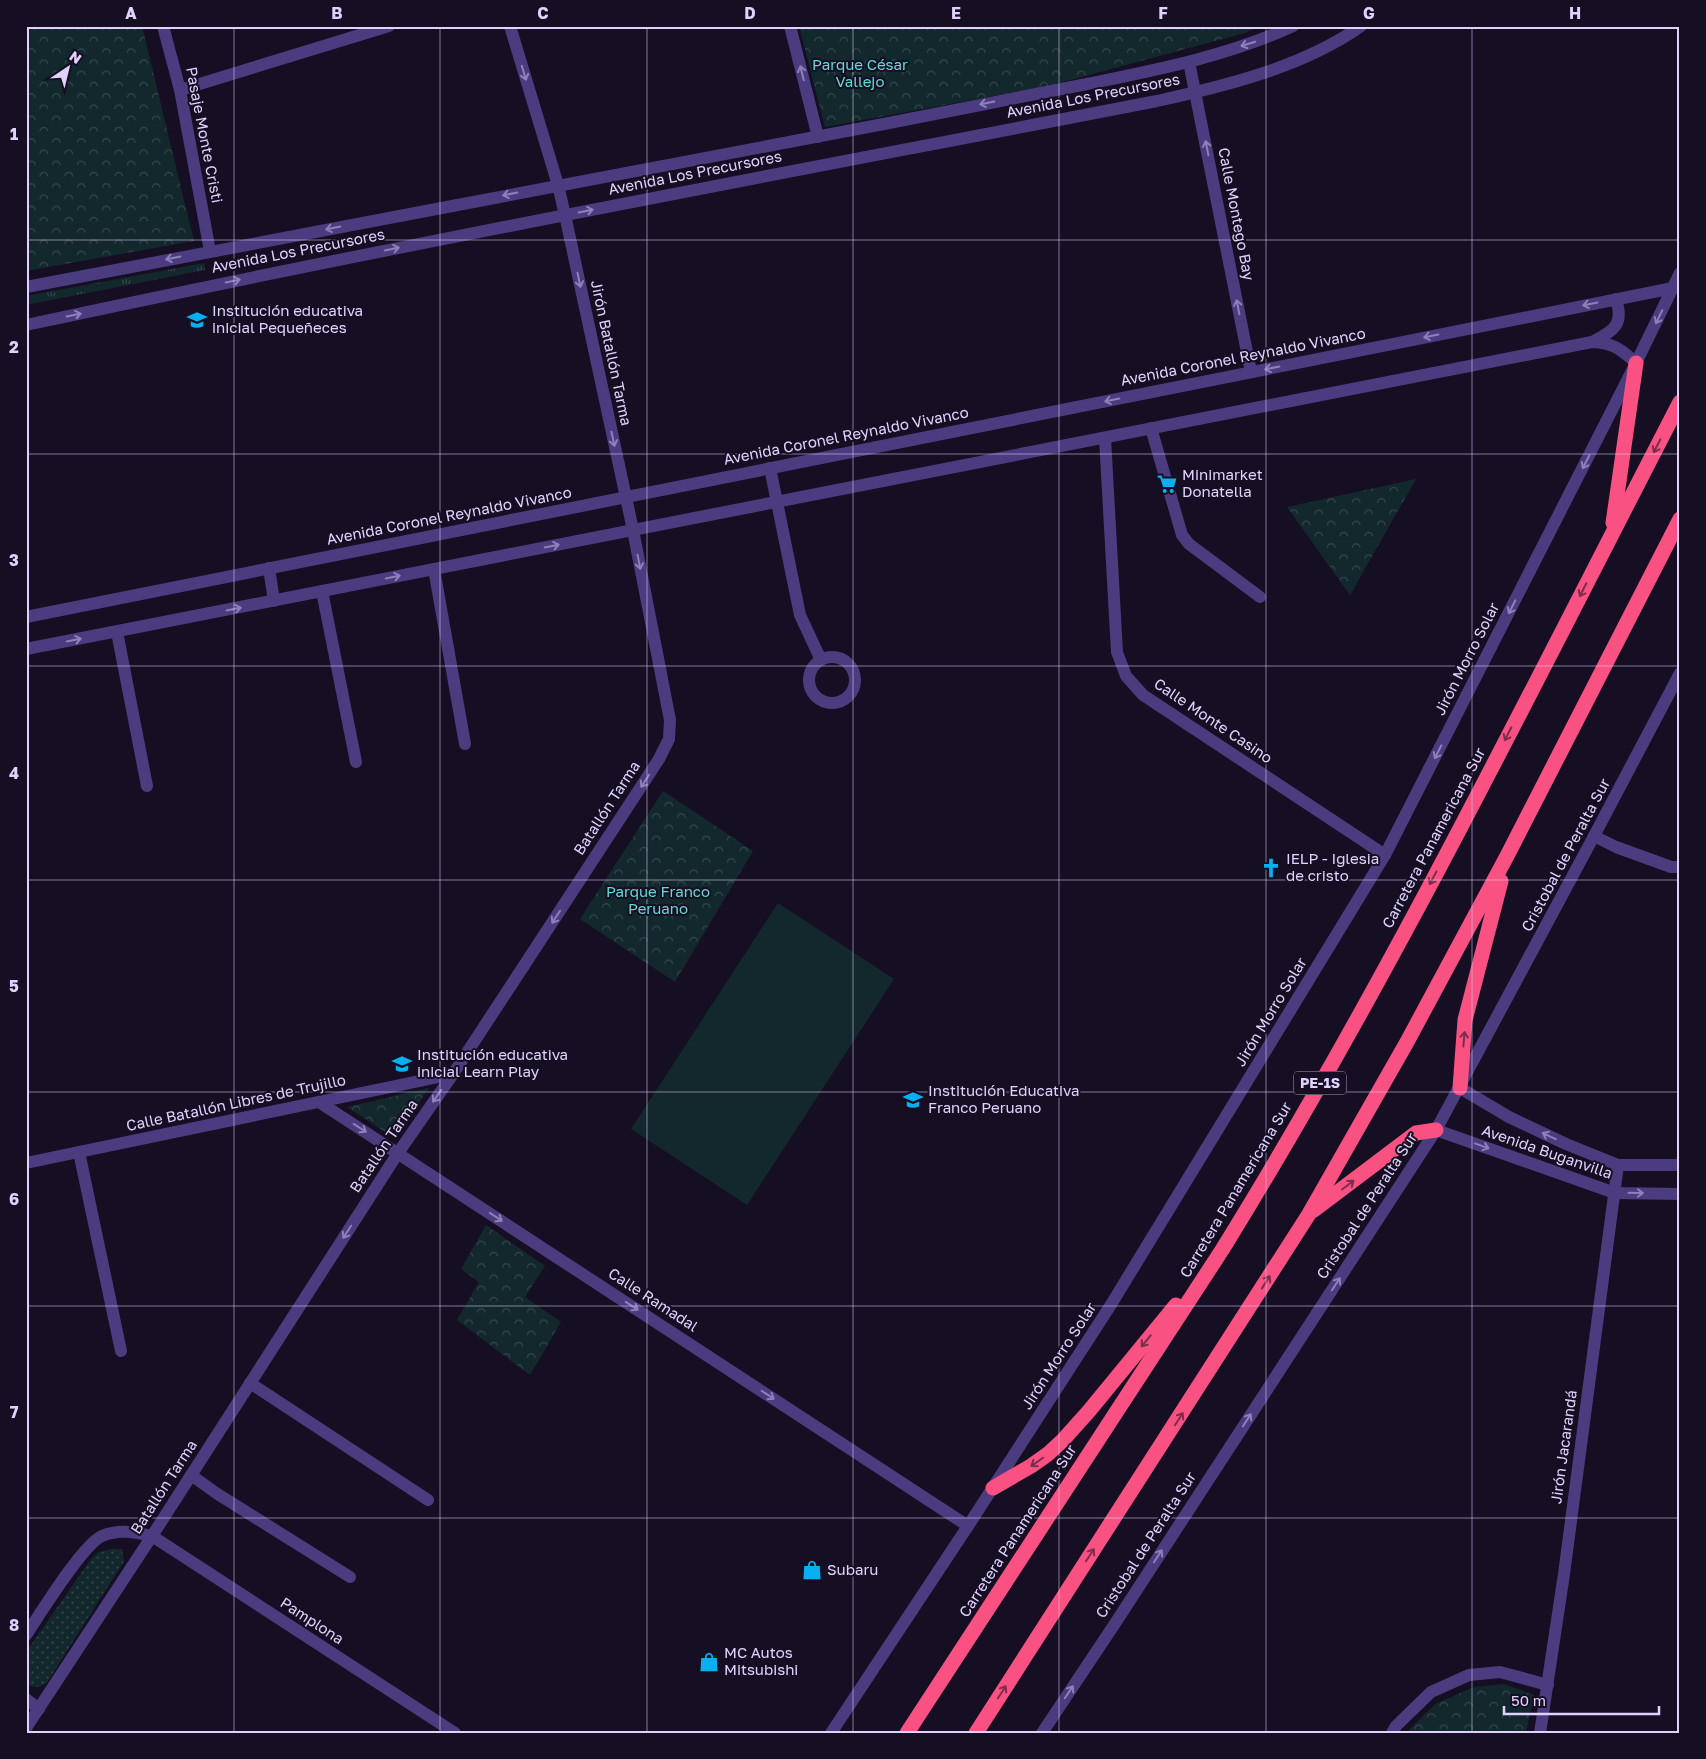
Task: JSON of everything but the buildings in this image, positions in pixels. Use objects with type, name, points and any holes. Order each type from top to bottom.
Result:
[{"type":"highway","points":[[1612,534],[1636,363]]},
{"type":"highway","name":"Carretera Panamericana Sur","points":[[907,1733],[1260,1189],[1357,1018],[1460,828],[1680,402]]},
{"type":"highway","points":[[976,1733],[1309,1214],[1408,1042],[1507,856],[1680,519]]},
{"type":"highway","points":[[1460,1088],[1465,1020],[1507,856]]},
{"type":"highway","points":[[1309,1214],[1416,1133],[1436,1130]]},
{"type":"highway","points":[[993,1488],[1032,1466],[1063,1440],[1222,1250]]},
{"type":"street","name":"Pasaje Monte Cristi","points":[[163,26],[180,90],[210,251]]},
{"type":"street","points":[[180,90],[389,26]]},
{"type":"street","points":[[510,26],[558,185],[565,215]]},
{"type":"street","points":[[790,26],[818,137]]},
{"type":"street","name":"Avenida Los Precursores","points":[[26,287],[818,137],[1126,76],[1189,62],[1270,37],[1293,26]]},
{"type":"street","name":"Avenida Los Precursores","points":[[26,325],[214,284],[1157,101],[1196,92],[1277,68],[1320,50],[1361,26]]},
{"type":"street","name":"Calle Montego Bay","points":[[1189,62],[1251,372]]},
{"type":"street","name":"Jirón Batallón Tarma","points":[[565,215],[626,497]]},
{"type":"street","name":"Jirón Morro Solar","points":[[830,1733],[993,1488],[1112,1304],[1385,856],[1680,273]]},
{"type":"street","name":"Avenida Coronel Reynaldo Vivanco","points":[[26,617],[1673,288]]},
{"type":"street","points":[[1592,342],[1611,332],[1618,322],[1620,311],[1616,299]]},
{"type":"street","points":[[26,650],[1592,342],[1606,342],[1621,349],[1636,363]]},
{"type":"street","points":[[1151,428],[1182,535],[1189,544],[1260,597]]},
{"type":"street","name":"Calle Monte Casino","points":[[1105,438],[1117,652],[1126,676],[1144,696],[1385,856]]},
{"type":"street","points":[[770,468],[800,615],[821,660]]},
{"type":"street","name":"Batallón Tarma","points":[[26,1728],[152,1536],[398,1152],[453,1074],[660,758],[669,739],[670,720],[626,497]]},
{"type":"street","points":[[269,568],[274,601]]},
{"type":"street","points":[[434,569],[465,744]]},
{"type":"street","points":[[322,591],[356,762]]},
{"type":"street","points":[[117,632],[147,786]]},
{"type":"street","name":"Cristobal de Peralta Sur","points":[[1042,1733],[1436,1130],[1680,673]]},
{"type":"street","points":[[1594,836],[1616,847],[1653,861],[1671,867],[1680,867]]},
{"type":"street","name":"Calle Batallón Libres de Trujillo","points":[[26,1162],[453,1074]]},
{"type":"street","name":"Avenida Buganvilla","points":[[1460,1088],[1509,1117],[1566,1144],[1618,1164],[1680,1165]]},
{"type":"street","name":"Calle Ramadal","points":[[319,1102],[968,1526]]},
{"type":"street","name":"Avenida Buganvilla","points":[[1436,1130],[1615,1193],[1680,1194]]},
{"type":"street","points":[[79,1152],[121,1351]]},
{"type":"street","name":"Jirón Jacarandá","points":[[1540,1733],[1618,1164]]},
{"type":"street","points":[[250,1383],[428,1500]]},
{"type":"street","points":[[191,1475],[216,1493],[350,1576]]},
{"type":"street","points":[[26,1634],[86,1548],[100,1537],[116,1532],[132,1531],[152,1536]]},
{"type":"street","name":"Pamplona","points":[[152,1536],[455,1733]]},
{"type":"street","points":[[1392,1733],[1396,1726],[1431,1692],[1469,1675],[1500,1672],[1548,1684]]},
{"type":"street","points":[[26,1699],[39,1709]]},
{"type":"green space","points":[[26,26],[142,26],[194,241],[26,271]]},
{"type":"green space","name":"Parque César Vallejo","points":[[799,26],[1259,26],[1245,33],[1048,86],[825,127]]},
{"type":"green space","points":[[204,263],[205,270],[26,305],[26,296]]},
{"type":"green space","points":[[1416,479],[1350,595],[1287,507]]},
{"type":"green space","name":"Parque Franco Peruano","points":[[663,791],[753,851],[675,982],[580,919]]},
{"type":"green space","points":[[778,903],[894,979],[747,1205],[631,1129]]},
{"type":"green space","points":[[429,1088],[394,1138],[347,1107]]},
{"type":"green space","points":[[486,1225],[545,1266],[525,1297],[561,1322],[530,1375],[457,1320],[479,1282],[461,1269]]},
{"type":"green space","points":[[122,1549],[124,1561],[48,1681],[39,1687],[28,1685],[26,1652],[91,1559],[99,1552]]},
{"type":"green space","points":[[1504,1684],[1534,1695],[1526,1733],[1406,1733],[1435,1704],[1474,1687]]},
{"type":"place","name":"Institución educativa inicial Pequeñeces","points":[[197,320]]},
{"type":"place","name":"Minimarket Donatella","points":[[1167,484]]},
{"type":"place","name":"IELP - Iglesia de cristo","points":[[1271,868]]},
{"type":"place","name":"Institución educativa inicial Learn Play","points":[[402,1064]]},
{"type":"place","name":"Institución Educativa Franco Peruano","points":[[913,1100]]},
{"type":"place","name":"Subaru","points":[[812,1570]]},
{"type":"place","name":"MC Autos Mitsubishi","points":[[709,1662]]}]
